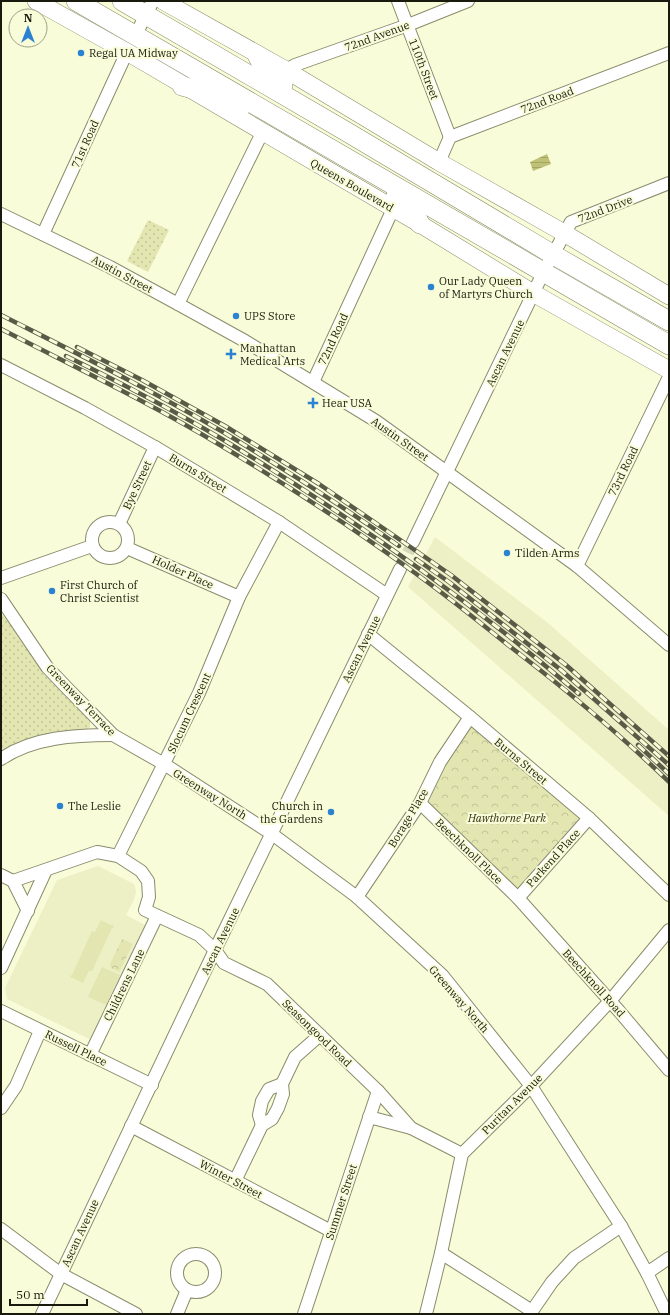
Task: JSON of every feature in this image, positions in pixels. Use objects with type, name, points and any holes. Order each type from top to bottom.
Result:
[{"type":"main road","name":"Queens Boulevard","points":[[76,1],[131,44],[267,112],[544,271],[669,345]]},
{"type":"main road","points":[[122,1],[149,8],[342,129],[552,254],[669,321]]},
{"type":"main road","points":[[257,55],[267,74],[308,101],[342,129]]},
{"type":"main road","points":[[182,86],[197,90],[213,99],[222,99],[267,112]]},
{"type":"main road","points":[[356,164],[409,205],[420,224]]},
{"type":"street","name":"Queens Boulevard","points":[[36,1],[131,44],[182,86],[420,224],[533,293],[669,370]]},
{"type":"street","points":[[163,1],[286,70],[439,162],[564,233],[669,296]]},
{"type":"street","name":"110th Street","points":[[398,1],[450,137]]},
{"type":"street","name":"72nd Avenue","points":[[286,70],[295,65],[408,25],[468,1]]},
{"type":"street","name":"71st Road","points":[[42,234],[149,8]]},
{"type":"street","name":"72nd Road","points":[[450,137],[669,53]]},
{"type":"street","points":[[178,304],[262,133]]},
{"type":"street","points":[[439,162],[450,137]]},
{"type":"street","name":"72nd Drive","points":[[544,271],[571,222],[669,183]]},
{"type":"street","name":"72nd Road","points":[[313,382],[393,209]]},
{"type":"street","name":"Austin Street","points":[[1,214],[110,267],[178,304],[245,341],[376,421],[577,566],[669,645]]},
{"type":"street","name":"Ascan Avenue","points":[[412,542],[544,271]]},
{"type":"street","name":"Burns Street","points":[[1,365],[85,408],[155,447],[279,522],[387,595]]},
{"type":"street","name":"73rd Road","points":[[577,566],[669,377]]},
{"type":"street","name":"Bye Street","points":[[119,524],[155,447]]},
{"type":"street","points":[[110,522],[119,524],[128,534],[129,541],[127,548],[123,554],[117,558],[110,559],[102,557],[96,553],[92,546],[92,538],[95,529],[102,524],[110,522]]},
{"type":"street","name":"Slocum Crescent","points":[[118,856],[199,693],[239,597],[279,522]]},
{"type":"street","points":[[1,578],[92,546]]},
{"type":"street","name":"Holder Place","points":[[127,548],[239,597]]},
{"type":"street","name":"Ascan Avenue","points":[[42,1314],[215,950],[400,569]]},
{"type":"street","name":"Greenway Terrace","points":[[1,600],[47,667],[68,690],[114,735],[164,764]]},
{"type":"street","name":"Burns Street","points":[[368,634],[470,717],[589,818],[669,895]]},
{"type":"street","name":"Borage Place","points":[[357,897],[420,803],[440,762],[470,717]]},
{"type":"street","points":[[1,759],[33,742],[70,737],[114,735]]},
{"type":"street","name":"Greenway North","points":[[164,764],[272,834],[357,897],[442,976],[531,1086],[621,1226],[647,1273],[666,1314]]},
{"type":"street","name":"Beechknoll Place","points":[[420,803],[518,898]]},
{"type":"street","name":"Parkend Place","points":[[518,898],[589,818]]},
{"type":"street","points":[[13,881],[97,852],[118,856],[141,871],[148,882],[149,897],[145,910],[157,916]]},
{"type":"street","points":[[1,968],[46,870]]},
{"type":"street","points":[[1,875],[13,881],[28,911]]},
{"type":"street","name":"Beechknoll Road","points":[[518,898],[669,1070]]},
{"type":"street","name":"Seasongood Road","points":[[157,916],[199,935],[215,950],[224,963],[267,984],[378,1091],[411,1128]]},
{"type":"street","name":"Childrens Lane","points":[[90,1055],[157,916]]},
{"type":"street","name":"Puritan Avenue","points":[[462,1154],[531,1086],[610,1001],[669,930]]},
{"type":"street","name":"Russell Place","points":[[1,1011],[152,1085]]},
{"type":"street","points":[[1,1108],[16,1086],[40,1031]]},
{"type":"street","points":[[235,1181],[262,1124],[272,1119],[278,1108],[284,1094],[282,1084],[295,1057],[320,1035]]},
{"type":"street","points":[[262,1124],[258,1115],[262,1101],[269,1089],[282,1084]]},
{"type":"street","name":"Summer Street","points":[[304,1314],[378,1091]]},
{"type":"street","name":"Seasongood Road","points":[[369,1118],[411,1128],[462,1154]]},
{"type":"street","name":"Winter Street","points":[[131,1126],[331,1231]]},
{"type":"street","points":[[426,1314],[441,1254],[462,1154]]},
{"type":"street","points":[[441,1254],[532,1313],[552,1282],[574,1258],[621,1226]]},
{"type":"street","points":[[1,1229],[61,1274],[136,1314]]},
{"type":"street","points":[[647,1273],[669,1258]]},
{"type":"street","points":[[177,1314],[187,1290]]},
{"type":"shaded area","points":[[547,154],[551,164],[533,171],[530,162]]},
{"type":"shaded area","points":[[435,537],[548,623],[669,730],[669,816],[408,587]]},
{"type":"shaded area","points":[[98,866],[134,884],[136,891],[134,900],[126,915],[147,926],[91,1040],[7,999],[5,988],[57,880]]},
{"type":"green space","points":[[148,220],[169,230],[148,272],[127,261]]},
{"type":"green space","points":[[1,614],[8,619],[44,672],[77,707],[88,716],[90,727],[84,732],[1,755]]},
{"type":"green space","name":"Hawthorne Park","points":[[473,727],[579,818],[580,822],[518,890],[424,802],[434,778],[469,728]]},
{"type":"green space","points":[[101,920],[113,925],[114,927],[112,928],[92,971],[89,971],[83,983],[71,978],[70,976],[72,975],[92,931],[95,932]]},
{"type":"green space","points":[[122,939],[133,944],[119,972],[111,968],[110,964]]},
{"type":"green space","points":[[102,967],[120,975],[106,1005],[88,997]]},
{"type":"tunnel","points":[[400,569],[413,542]]},
{"type":"railway","points":[[1,315],[196,416],[268,459],[356,516],[399,546]]},
{"type":"railway","points":[[1,329],[167,414],[270,475],[343,523],[439,590],[462,608],[591,711],[669,782]]},
{"type":"railway","points":[[77,347],[142,380],[225,426],[319,484],[451,575],[566,665],[669,756]]},
{"type":"railway","points":[[66,356],[145,396],[203,428],[315,497],[450,591],[579,694]]},
{"type":"railway","points":[[416,559],[449,582],[561,670],[669,765]]},
{"type":"railway","points":[[638,745],[669,774]]},
{"type":"place","name":"Regal UA Midway","points":[[81,53]]},
{"type":"place","name":"Our Lady Queen of Martyrs Church","points":[[431,287]]},
{"type":"place","name":"UPS Store","points":[[236,316]]},
{"type":"place","name":"Manhattan Medical Arts","points":[[231,354]]},
{"type":"place","name":"Hear USA","points":[[313,403]]},
{"type":"place","name":"Tilden Arms","points":[[507,553]]},
{"type":"place","name":"First Church of Christ Scientist","points":[[52,591]]},
{"type":"place","name":"The Leslie","points":[[60,806]]},
{"type":"place","name":"Church in the Gardens","points":[[331,812]]}]
